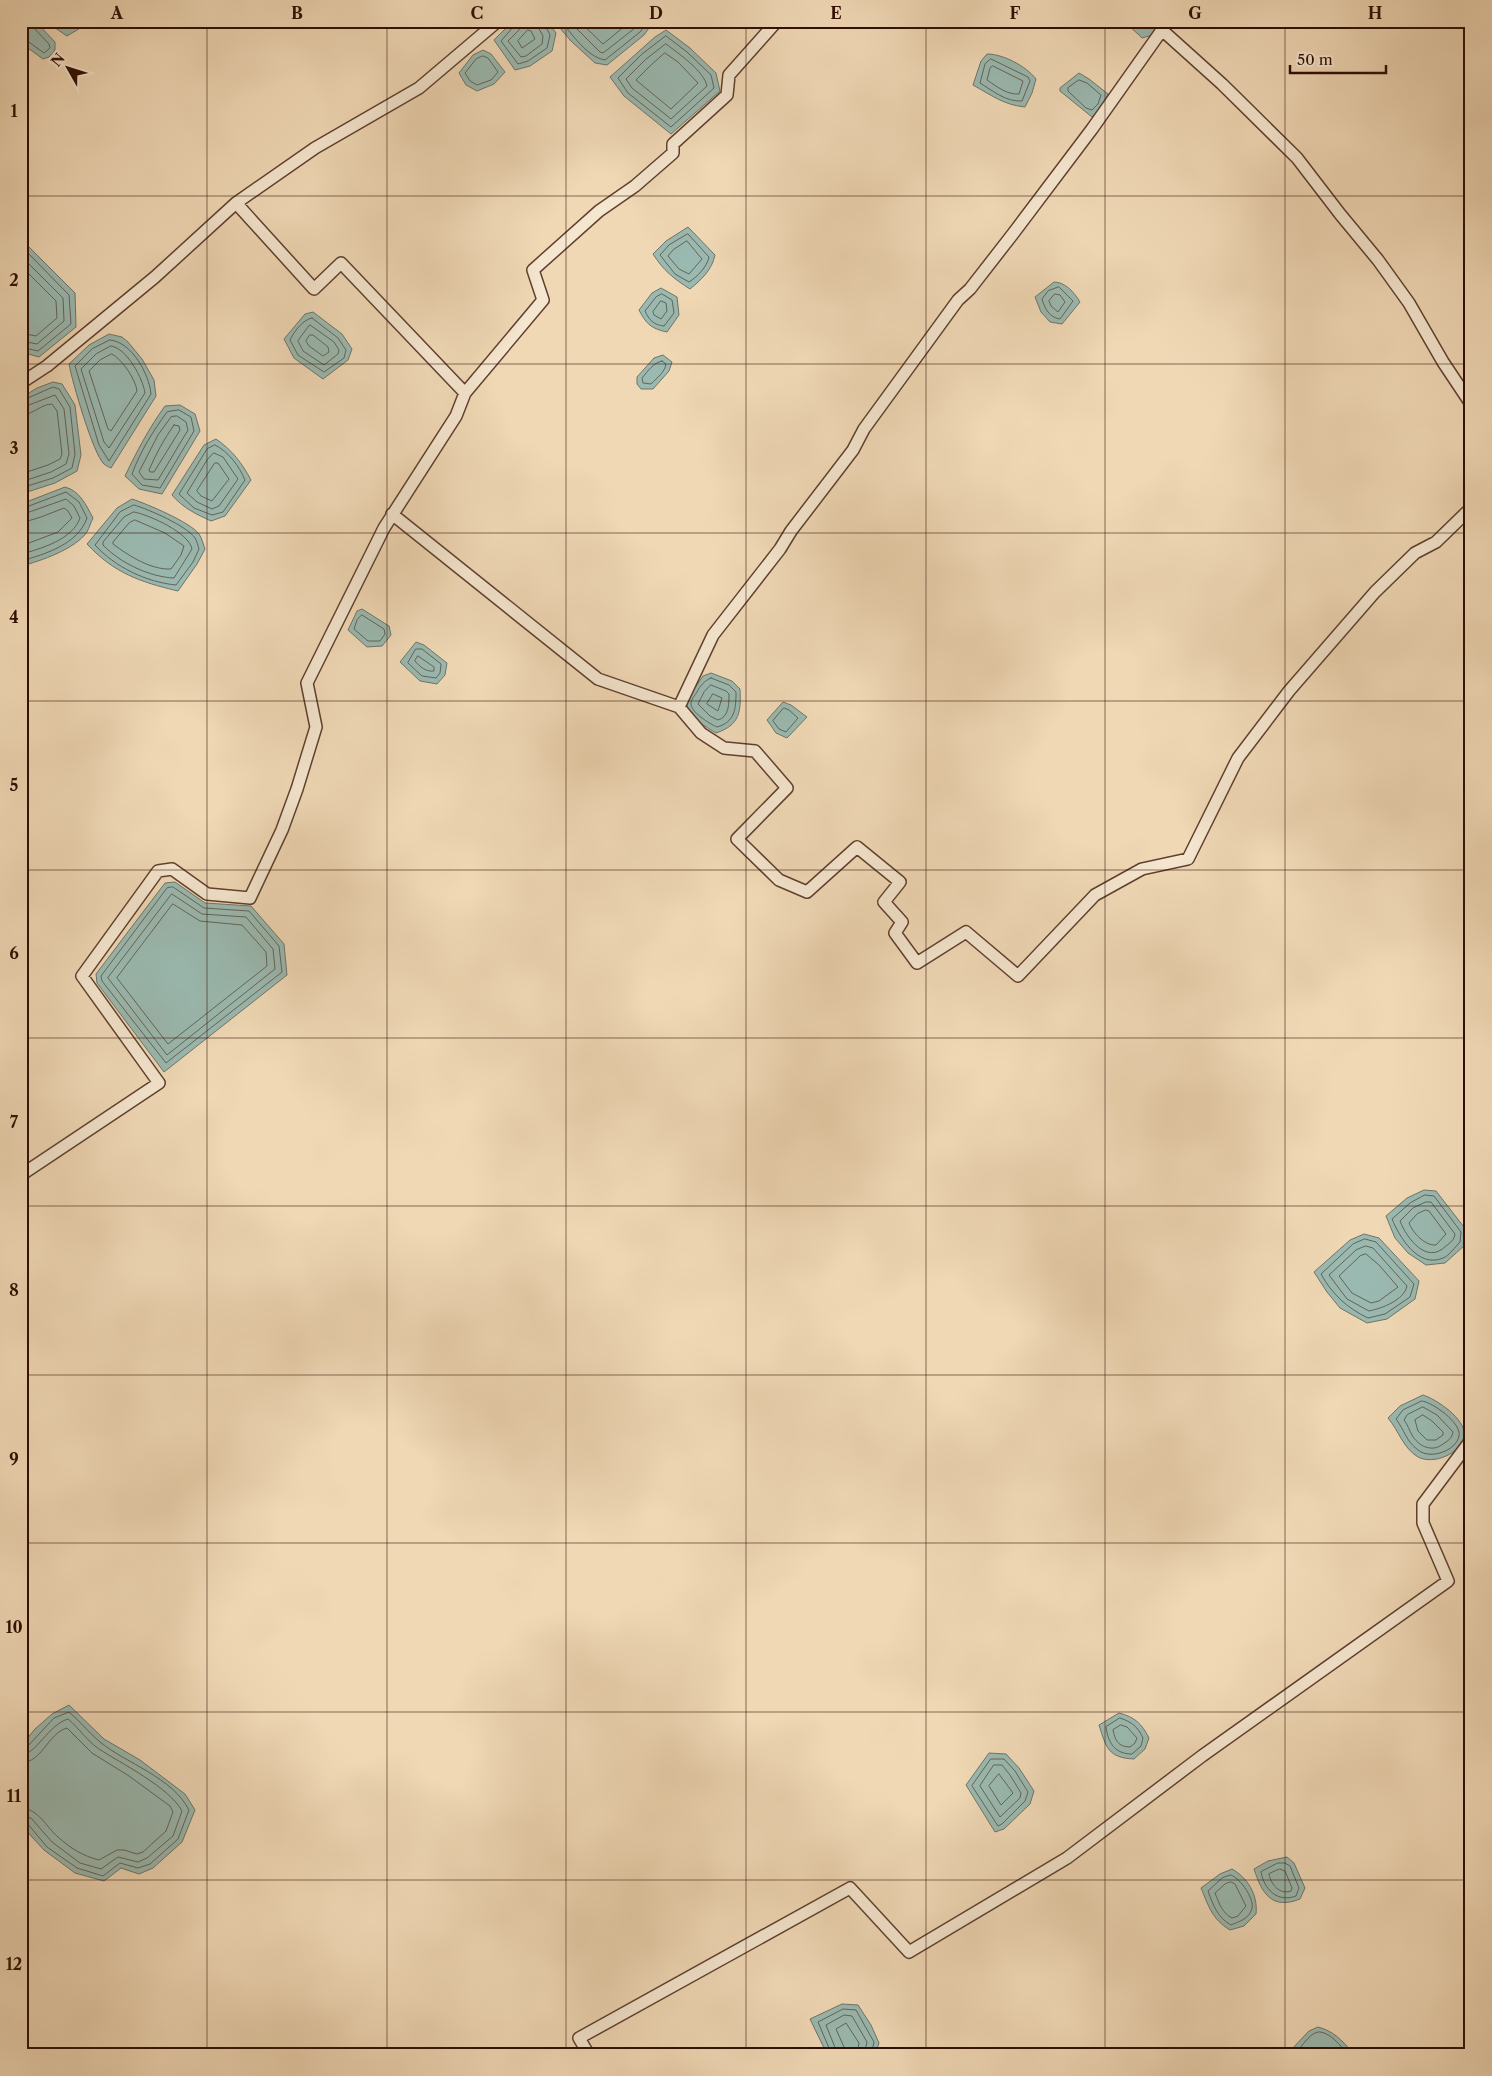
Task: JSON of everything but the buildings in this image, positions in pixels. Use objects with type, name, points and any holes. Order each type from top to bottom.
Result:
[{"type":"street","points":[[21,383],[47,366],[155,277],[236,203],[315,148],[419,88],[498,21]]},
{"type":"street","points":[[21,1175],[159,1083],[82,976],[158,872],[172,869],[207,894],[250,898],[282,830],[316,727],[308,683],[384,528],[456,416],[465,393],[543,300],[533,270],[599,211],[635,186],[673,153],[673,144],[727,95],[728,76],[777,21]]},
{"type":"street","points":[[679,707],[713,635],[780,549],[791,531],[853,450],[864,429],[958,300],[970,289],[1012,235],[1165,26],[1297,158],[1378,260],[1408,302],[1442,362],[1471,404]]},
{"type":"street","points":[[236,203],[314,289],[342,263],[465,393]]},
{"type":"street","points":[[392,514],[598,679],[679,707],[701,733],[724,748],[755,751],[787,788],[737,839],[779,880],[807,892],[857,847],[900,882],[884,902],[902,922],[895,933],[917,963],[966,932],[1018,976],[1095,896],[1142,869],[1188,859],[1238,758],[1289,691],[1375,592],[1415,553],[1436,542],[1471,508]]},
{"type":"street","points":[[589,2055],[579,2038],[850,1888],[909,1952],[1067,1858],[1202,1756],[1448,1581],[1423,1523],[1423,1504],[1471,1440]]},
{"type":"water","points":[[21,21],[35,21],[55,42],[55,50],[49,57],[43,59],[21,43]]},
{"type":"water","points":[[45,21],[92,21],[67,36]]},
{"type":"water","points":[[513,21],[547,21],[556,33],[552,51],[530,66],[515,70],[494,40]]},
{"type":"water","points":[[554,21],[654,21],[644,35],[607,65],[595,63],[571,41]]},
{"type":"water","points":[[1124,21],[1161,21],[1153,35],[1142,38]]},
{"type":"water","points":[[666,30],[690,48],[716,73],[720,91],[671,134],[624,96],[610,77],[655,37]]},
{"type":"water","points":[[483,50],[491,54],[505,72],[494,84],[477,91],[466,85],[459,73],[473,55]]},
{"type":"water","points":[[987,54],[1000,56],[1014,62],[1032,74],[1036,79],[1025,107],[1004,102],[973,85],[981,61]]},
{"type":"water","points":[[1079,73],[1108,94],[1102,107],[1092,117],[1060,91],[1060,88]]},
{"type":"water","points":[[688,227],[715,255],[709,270],[690,289],[669,274],[653,254],[666,241]]},
{"type":"water","points":[[21,245],[28,246],[75,293],[76,327],[39,357],[21,352]]},
{"type":"water","points":[[1054,282],[1069,288],[1080,302],[1062,324],[1050,322],[1041,312],[1035,297]]},
{"type":"water","points":[[661,288],[677,297],[679,315],[667,332],[650,325],[639,310],[652,293]]},
{"type":"water","points":[[313,312],[342,334],[352,349],[348,360],[323,379],[294,358],[284,339],[305,314]]},
{"type":"water","points":[[109,334],[122,337],[142,359],[154,380],[156,396],[111,468],[99,458],[94,447],[78,400],[69,364],[89,345]]},
{"type":"water","points":[[663,355],[672,362],[669,371],[653,389],[641,389],[637,384],[637,377],[654,358]]},
{"type":"water","points":[[53,382],[62,384],[75,405],[81,455],[77,471],[55,483],[21,494],[21,398],[37,388]]},
{"type":"water","points":[[180,405],[195,414],[200,431],[162,494],[139,489],[125,476],[148,431],[165,406]]},
{"type":"water","points":[[216,439],[236,457],[251,480],[225,516],[211,521],[185,507],[172,495],[204,445]]},
{"type":"water","points":[[65,487],[79,495],[93,518],[87,532],[82,538],[66,549],[48,558],[21,566],[21,504]]},
{"type":"water","points":[[132,499],[178,519],[194,529],[201,537],[205,549],[178,591],[128,575],[107,562],[87,544],[117,508]]},
{"type":"water","points":[[362,609],[389,626],[391,635],[382,646],[367,647],[348,630],[357,611]]},
{"type":"water","points":[[416,642],[424,645],[447,663],[445,675],[437,684],[420,681],[400,662]]},
{"type":"water","points":[[711,673],[732,681],[740,689],[740,704],[737,717],[730,726],[716,733],[701,724],[693,716],[687,707],[686,701],[703,676]]},
{"type":"water","points":[[783,702],[791,705],[807,717],[787,738],[776,733],[767,720]]},
{"type":"water","points":[[175,882],[205,903],[251,906],[284,944],[287,975],[164,1072],[97,983],[96,974],[165,883]]},
{"type":"water","points":[[1424,1190],[1436,1191],[1467,1231],[1465,1245],[1445,1263],[1426,1265],[1408,1253],[1395,1238],[1386,1216],[1407,1198]]},
{"type":"water","points":[[1364,1234],[1379,1238],[1419,1281],[1415,1299],[1387,1319],[1367,1323],[1340,1308],[1314,1272],[1350,1240]]},
{"type":"water","points":[[1423,1395],[1449,1410],[1463,1429],[1464,1435],[1458,1448],[1439,1459],[1424,1459],[1413,1453],[1388,1418],[1400,1406]]},
{"type":"water","points":[[69,1705],[104,1739],[140,1760],[185,1794],[195,1810],[182,1842],[153,1868],[139,1874],[121,1868],[104,1881],[75,1873],[44,1850],[21,1825],[21,1746],[35,1729],[52,1714]]},
{"type":"water","points":[[1119,1713],[1137,1722],[1149,1738],[1145,1749],[1134,1759],[1113,1754],[1106,1745],[1101,1733],[1099,1725]]},
{"type":"water","points":[[989,1753],[1006,1754],[1019,1768],[1034,1791],[1030,1804],[1004,1829],[995,1832],[966,1785]]},
{"type":"water","points":[[1287,1857],[1294,1863],[1305,1888],[1300,1899],[1290,1902],[1275,1901],[1270,1898],[1261,1886],[1254,1869],[1268,1861]]},
{"type":"water","points":[[1232,1869],[1243,1877],[1251,1888],[1254,1894],[1256,1914],[1244,1926],[1230,1930],[1215,1917],[1201,1888],[1220,1874]]},
{"type":"water","points":[[842,2004],[858,2005],[871,2025],[879,2043],[875,2055],[828,2055],[810,2019]]},
{"type":"water","points":[[1318,2027],[1333,2033],[1341,2040],[1351,2051],[1350,2055],[1297,2055],[1291,2050],[1309,2031]]}]
